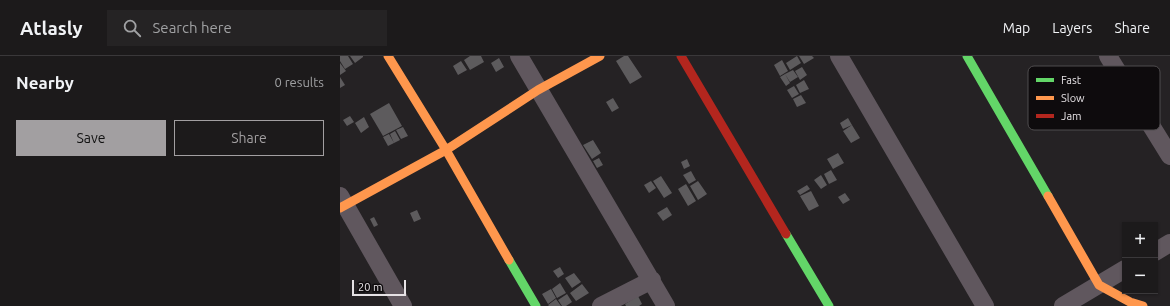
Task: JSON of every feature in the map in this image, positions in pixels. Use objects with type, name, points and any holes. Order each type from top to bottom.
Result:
[{"type":"street","points":[[388,56],[446,150],[536,306]]},
{"type":"street","points":[[519,56],[666,306]]},
{"type":"street","points":[[403,306],[342,203],[446,150],[538,90],[600,56]]},
{"type":"street","points":[[682,56],[829,306]]},
{"type":"street","points":[[839,56],[985,306]]},
{"type":"street","points":[[967,56],[1099,285],[1135,305]]},
{"type":"street","points":[[1108,56],[1114,66]]},
{"type":"street","points":[[1154,130],[1170,156]]},
{"type":"street","points":[[1158,250],[1170,243]]},
{"type":"street","points":[[1063,306],[1122,271]]},
{"type":"street","points":[[602,306],[652,280]]},
{"type":"building","points":[[340,56],[348,56],[353,64],[345,69],[340,61]]},
{"type":"building","points":[[350,56],[363,56],[363,57],[355,63]]},
{"type":"building","points":[[470,56],[481,56],[484,62],[470,70],[464,60]]},
{"type":"building","points":[[624,56],[628,56],[642,77],[630,84],[616,61]]},
{"type":"building","points":[[797,56],[801,63],[790,70],[786,63]]},
{"type":"building","points":[[799,56],[812,56],[814,58],[804,64]]},
{"type":"building","points":[[499,58],[504,67],[496,72],[491,63]]},
{"type":"building","points":[[782,60],[788,71],[780,76],[774,65]]},
{"type":"building","points":[[461,61],[467,70],[458,75],[453,66]]},
{"type":"building","points":[[340,63],[346,71],[340,75]]},
{"type":"building","points":[[802,67],[807,75],[800,80],[795,71]]},
{"type":"building","points":[[793,70],[798,77],[790,82],[785,74]]},
{"type":"building","points":[[785,74],[790,83],[786,86],[780,77]]},
{"type":"building","points":[[340,77],[345,85],[340,88]]},
{"type":"building","points":[[804,80],[809,89],[800,93],[796,85]]},
{"type":"building","points":[[794,86],[799,94],[792,98],[787,90]]},
{"type":"building","points":[[801,95],[806,103],[797,107],[793,99]]},
{"type":"building","points":[[613,98],[619,108],[612,112],[606,102]]},
{"type":"building","points":[[389,103],[402,126],[383,136],[370,114]]},
{"type":"building","points":[[350,116],[354,122],[347,126],[343,120]]},
{"type":"building","points":[[364,117],[369,127],[361,133],[355,123]]},
{"type":"building","points":[[848,118],[852,125],[843,129],[840,123]]},
{"type":"building","points":[[852,125],[860,138],[851,143],[843,131]]},
{"type":"building","points":[[403,127],[408,136],[401,139],[396,130]]},
{"type":"building","points":[[395,131],[400,140],[394,143],[390,134]]},
{"type":"building","points":[[389,134],[394,143],[388,146],[383,137]]},
{"type":"building","points":[[593,140],[601,153],[592,159],[583,145]]},
{"type":"building","points":[[838,153],[844,163],[833,169],[827,159]]},
{"type":"building","points":[[599,158],[603,165],[597,168],[593,161]]},
{"type":"building","points":[[687,159],[690,166],[684,169],[681,162]]},
{"type":"building","points":[[831,170],[837,180],[829,184],[824,174]]},
{"type":"building","points":[[691,171],[696,180],[689,184],[683,175]]},
{"type":"building","points":[[821,175],[827,185],[821,189],[814,180]]},
{"type":"building","points":[[661,176],[672,193],[664,198],[653,181]]},
{"type":"building","points":[[651,181],[656,188],[649,193],[644,185]]},
{"type":"building","points":[[698,181],[707,194],[698,200],[690,186]]},
{"type":"building","points":[[686,184],[696,201],[688,206],[678,189]]},
{"type":"building","points":[[807,185],[810,189],[800,195],[797,191]]},
{"type":"building","points":[[811,191],[819,206],[809,211],[800,196]]},
{"type":"building","points":[[845,193],[850,200],[843,204],[838,197]]},
{"type":"building","points":[[667,207],[672,215],[663,221],[657,213]]},
{"type":"building","points":[[417,210],[421,219],[414,222],[410,213]]},
{"type":"building","points":[[374,217],[378,225],[374,227],[370,219]]},
{"type":"building","points":[[560,267],[564,274],[558,278],[553,271]]},
{"type":"building","points":[[574,273],[581,282],[572,288],[565,278]]},
{"type":"building","points":[[560,283],[566,293],[557,298],[552,289]]},
{"type":"building","points":[[582,284],[589,293],[576,301],[570,293]]},
{"type":"building","points":[[551,289],[556,298],[548,304],[542,294]]},
{"type":"building","points":[[567,294],[572,302],[566,306],[562,306],[558,300]]},
{"type":"building","points":[[638,296],[642,304],[639,306],[626,306],[625,304]]},
{"type":"building","points":[[556,299],[561,306],[548,305]]},
{"type":"traffic: fast","points":[[967,56],[1048,196]]},
{"type":"traffic: fast","points":[[786,234],[829,306]]},
{"type":"traffic: fast","points":[[509,260],[536,306]]},
{"type":"traffic: slow","points":[[388,56],[446,150],[509,260]]},
{"type":"traffic: slow","points":[[340,208],[446,150],[538,90],[600,56]]},
{"type":"traffic: slow","points":[[1048,196],[1099,285],[1130,302],[1143,306]]},
{"type":"traffic: jam","points":[[681,56],[786,234]]}]
